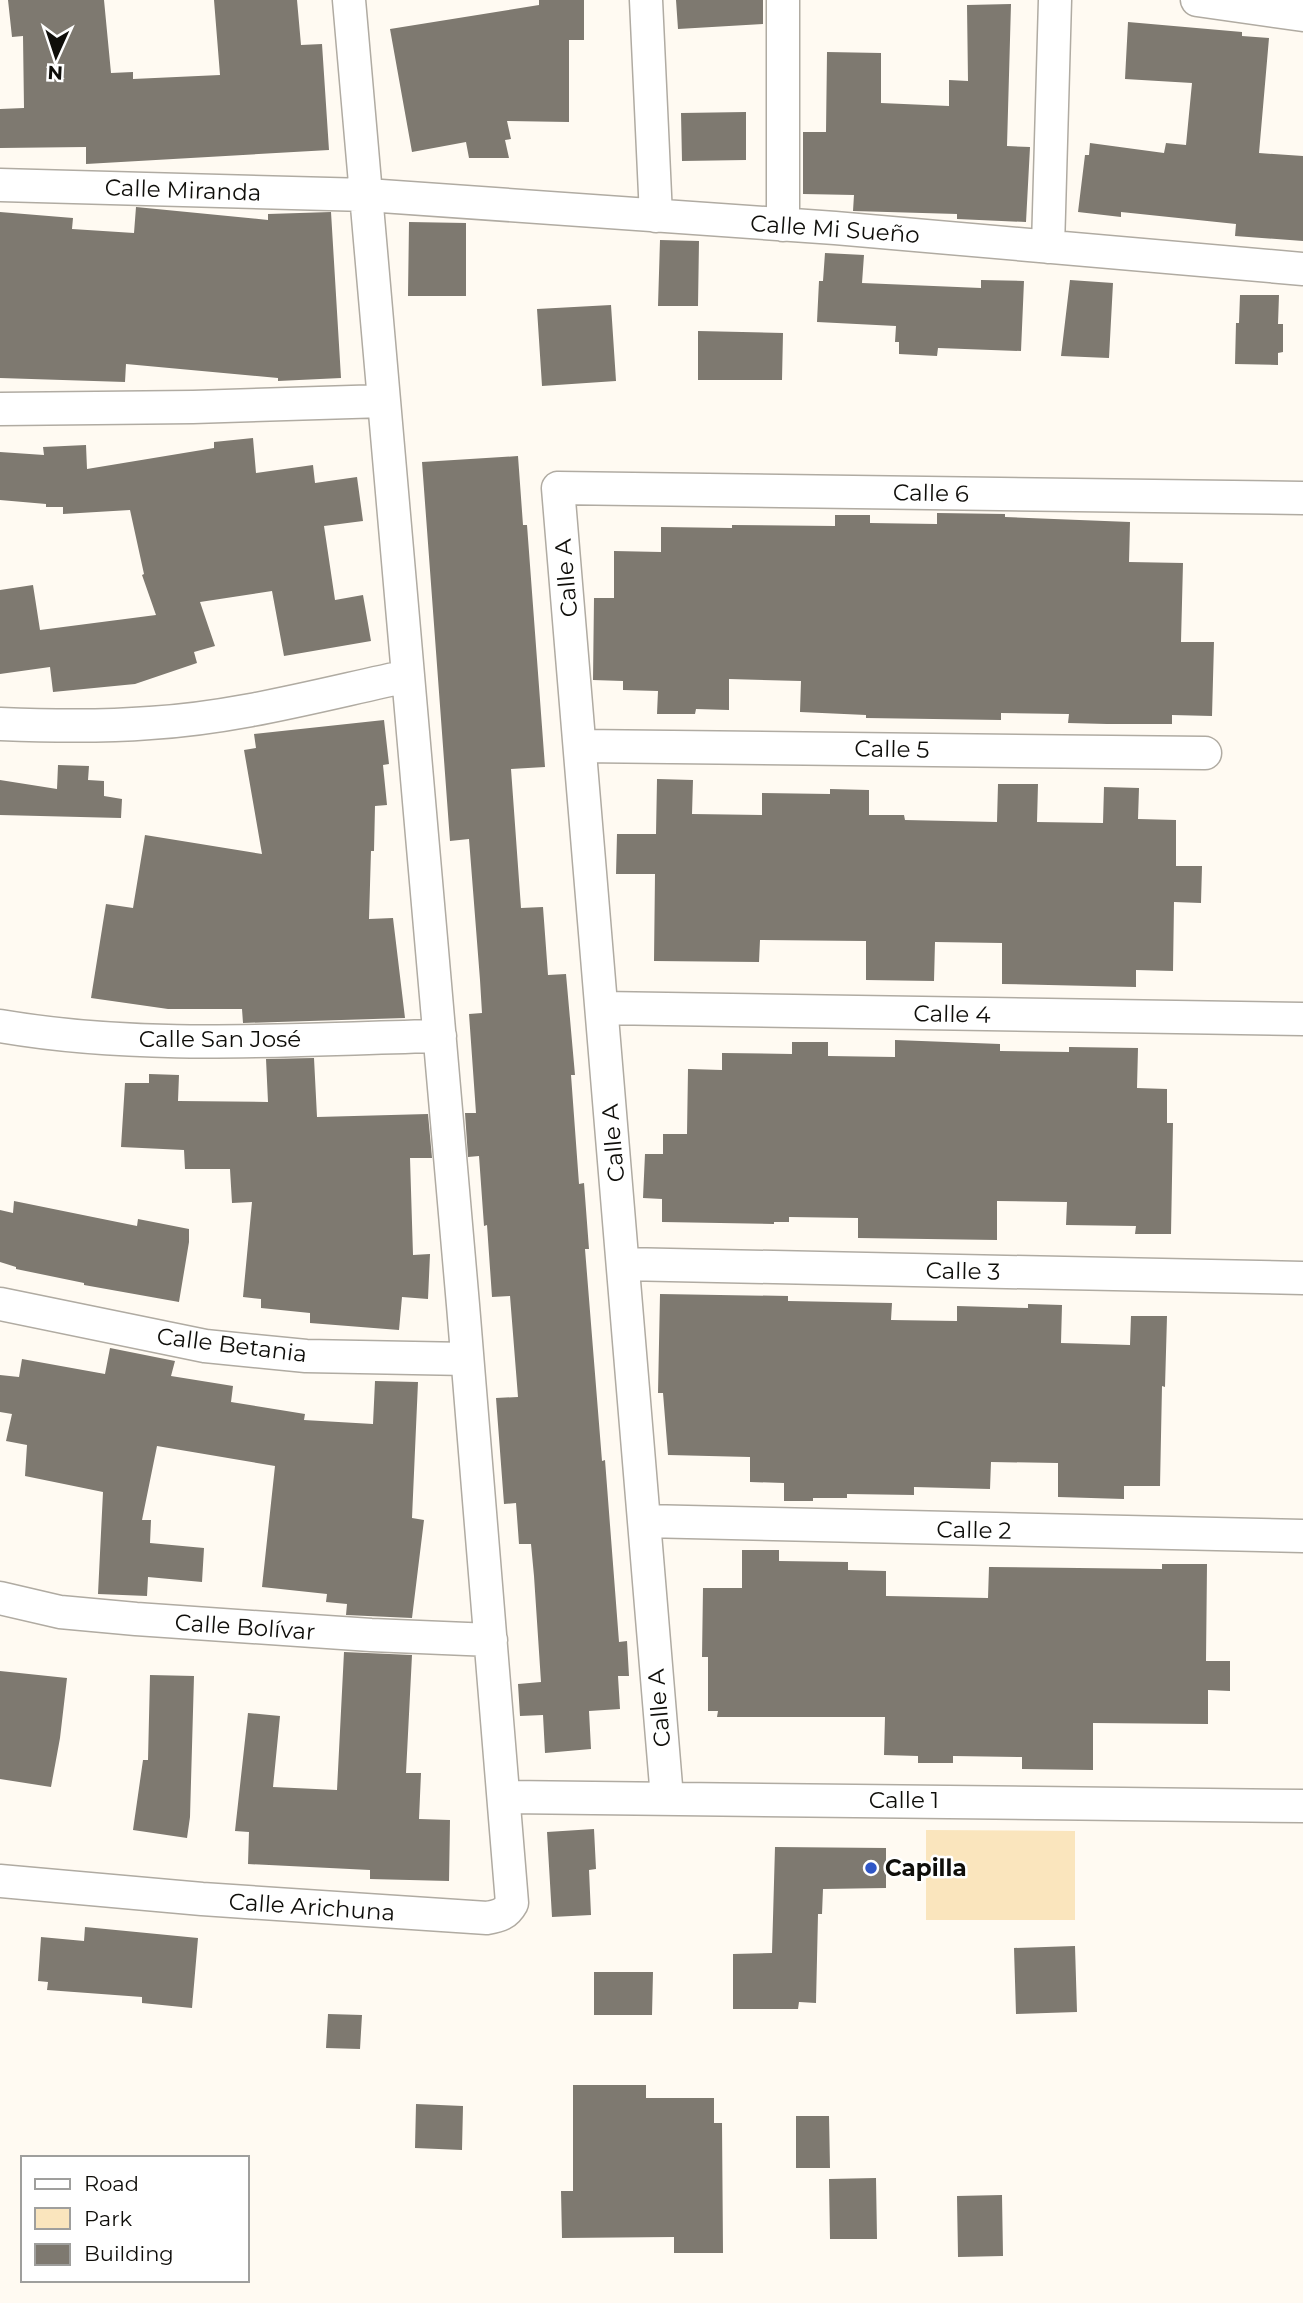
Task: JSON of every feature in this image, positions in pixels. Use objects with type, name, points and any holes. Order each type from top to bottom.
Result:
[{"type":"street","name":"Calle Arichuna","points":[[0,1881],[202,1899],[487,1918],[501,1915],[508,1910],[513,1896],[349,0]]},
{"type":"street","points":[[646,0],[656,216]]},
{"type":"street","points":[[783,0],[783,225]]},
{"type":"street","points":[[1048,247],[1055,0]]},
{"type":"street","points":[[1197,0],[1303,15]]},
{"type":"street","name":"Calle Miranda","points":[[0,185],[367,195]]},
{"type":"street","name":"Calle Mi Sueño","points":[[367,195],[783,225],[1303,269]]},
{"type":"street","points":[[0,409],[384,401]]},
{"type":"street","name":"Calle 6","points":[[558,488],[1303,498]]},
{"type":"street","name":"Calle A","points":[[558,488],[667,1798]]},
{"type":"street","points":[[0,724],[60,726],[152,723],[229,713],[408,676]]},
{"type":"street","name":"Calle 5","points":[[580,746],[1205,752]]},
{"type":"street","name":"Calle 4","points":[[602,1008],[1303,1019]]},
{"type":"street","name":"Calle San José","points":[[0,1026],[131,1040],[440,1036]]},
{"type":"street","name":"Calle 3","points":[[623,1264],[1303,1278]]},
{"type":"street","name":"Calle Betania","points":[[0,1304],[205,1346],[306,1356],[467,1359]]},
{"type":"street","name":"Calle 2","points":[[644,1521],[1303,1536]]},
{"type":"street","name":"Calle Bolívar","points":[[0,1598],[60,1612],[136,1619],[491,1640]]},
{"type":"street","name":"Calle 1","points":[[504,1797],[1303,1806]]},
{"type":"green space","points":[[926,1830],[1075,1831],[1075,1920],[926,1920]]},
{"type":"building","points":[[8,0],[104,0],[111,73],[133,72],[133,79],[220,75],[214,0],[297,0],[301,45],[322,44],[329,150],[86,164],[86,147],[0,148],[0,109],[24,108],[23,36],[12,37]]},
{"type":"building","points":[[539,0],[584,0],[584,40],[569,40],[569,122],[507,121],[511,139],[505,140],[509,158],[469,158],[466,142],[412,152],[390,29],[539,5]]},
{"type":"building","points":[[676,0],[763,0],[763,24],[678,29]]},
{"type":"building","points":[[1011,4],[1007,146],[1030,147],[1026,222],[957,219],[957,214],[853,211],[854,195],[803,194],[803,132],[826,132],[827,52],[881,53],[881,103],[949,106],[949,80],[968,81],[967,5]]},
{"type":"building","points":[[1128,22],[1242,32],[1242,36],[1269,38],[1259,153],[1303,156],[1303,241],[1235,236],[1236,224],[1121,212],[1121,217],[1078,212],[1085,155],[1089,155],[1090,143],[1164,153],[1166,143],[1186,145],[1192,83],[1125,79]]},
{"type":"building","points":[[746,112],[746,160],[682,161],[681,113]]},
{"type":"building","points":[[136,207],[268,220],[268,214],[331,212],[341,378],[278,381],[278,378],[126,364],[125,382],[0,378],[0,212],[73,218],[72,229],[134,233]]},
{"type":"building","points":[[409,222],[466,223],[466,296],[408,296]]},
{"type":"building","points":[[660,240],[699,241],[698,306],[658,306]]},
{"type":"building","points":[[825,253],[864,255],[862,283],[981,288],[981,280],[1024,281],[1021,351],[938,348],[937,356],[899,354],[899,342],[895,342],[896,326],[817,322],[819,281],[823,281]]},
{"type":"building","points":[[1070,280],[1113,283],[1109,358],[1061,356]]},
{"type":"building","points":[[1240,295],[1279,295],[1278,324],[1283,324],[1283,352],[1278,353],[1278,365],[1235,364]]},
{"type":"building","points":[[611,305],[616,381],[542,386],[537,309]]},
{"type":"building","points":[[698,331],[783,333],[782,380],[698,380]]},
{"type":"building","points":[[253,438],[256,473],[313,465],[315,483],[357,477],[363,521],[324,526],[335,600],[363,595],[371,641],[284,656],[272,591],[200,602],[215,646],[194,652],[197,663],[135,684],[53,692],[50,667],[0,674],[0,590],[33,585],[40,630],[156,615],[142,575],[144,574],[130,510],[63,514],[63,507],[0,500],[0,452],[44,455],[43,447],[86,445],[87,469],[214,448],[214,442]]},
{"type":"building","points":[[518,456],[523,525],[527,525],[545,767],[511,769],[521,908],[543,907],[548,975],[566,974],[575,1075],[571,1075],[579,1184],[584,1183],[589,1249],[585,1249],[602,1461],[605,1460],[619,1642],[627,1641],[629,1676],[618,1676],[620,1709],[589,1711],[591,1749],[545,1753],[543,1715],[520,1716],[518,1684],[541,1682],[534,1576],[531,1544],[519,1544],[516,1503],[504,1504],[496,1398],[518,1397],[510,1296],[492,1297],[479,1156],[468,1157],[465,1113],[476,1113],[469,1014],[482,1013],[480,980],[469,839],[450,841],[422,462]]},
{"type":"building","points":[[937,513],[1005,514],[1005,517],[1130,522],[1129,562],[1183,563],[1181,642],[1214,642],[1212,716],[1172,715],[1172,724],[1068,723],[1069,714],[1001,713],[1001,720],[866,718],[866,715],[800,712],[801,681],[729,679],[729,710],[696,709],[695,714],[657,714],[658,691],[623,690],[623,681],[593,680],[594,598],[614,598],[614,551],[661,552],[661,527],[835,526],[835,515],[870,515],[870,523],[937,524]]},
{"type":"building","points":[[384,720],[389,764],[383,765],[387,805],[375,806],[369,919],[393,918],[405,1018],[243,1023],[242,1009],[168,1009],[91,998],[106,904],[133,908],[145,835],[262,854],[244,750],[256,748],[254,734]]},
{"type":"building","points":[[58,765],[89,766],[88,780],[104,781],[104,796],[122,799],[121,818],[0,815],[0,780],[57,789]]},
{"type":"building","points":[[657,779],[693,780],[692,814],[762,815],[762,793],[830,794],[830,789],[869,790],[869,815],[904,815],[905,820],[997,822],[998,784],[1038,784],[1037,822],[1103,823],[1104,787],[1139,788],[1138,819],[1176,820],[1176,866],[1202,866],[1201,903],[1174,902],[1173,971],[1136,970],[1136,987],[1002,984],[1002,943],[935,942],[934,981],[866,980],[866,941],[760,940],[759,962],[654,961],[655,874],[616,874],[617,834],[656,834]]},
{"type":"building","points":[[895,1040],[1000,1044],[1000,1051],[1069,1052],[1069,1047],[1138,1048],[1137,1088],[1167,1089],[1167,1123],[1173,1123],[1171,1234],[1135,1234],[1136,1226],[1066,1225],[1067,1202],[997,1201],[997,1240],[858,1238],[858,1218],[789,1217],[789,1222],[774,1224],[662,1222],[662,1199],[643,1198],[645,1154],[663,1154],[663,1134],[687,1134],[688,1069],[722,1070],[722,1053],[792,1054],[792,1042],[828,1042],[828,1056],[895,1057]]},
{"type":"building","points":[[314,1058],[317,1117],[428,1114],[432,1158],[410,1158],[413,1255],[430,1254],[428,1299],[402,1297],[399,1330],[310,1323],[310,1313],[261,1308],[261,1299],[243,1297],[252,1202],[232,1203],[230,1169],[185,1169],[184,1150],[121,1147],[125,1083],[149,1083],[149,1074],[179,1075],[178,1101],[268,1102],[266,1059]]},
{"type":"building","points":[[14,1201],[137,1226],[138,1219],[189,1229],[179,1302],[84,1285],[16,1269],[0,1262],[0,1210],[13,1213]]},
{"type":"building","points":[[660,1294],[788,1296],[788,1301],[892,1303],[891,1320],[957,1321],[957,1306],[1028,1308],[1028,1304],[1062,1305],[1061,1343],[1130,1345],[1131,1316],[1167,1316],[1165,1387],[1162,1386],[1160,1486],[1124,1486],[1124,1499],[1058,1497],[1058,1463],[991,1462],[990,1489],[914,1487],[914,1495],[847,1494],[847,1498],[784,1501],[784,1483],[750,1482],[750,1457],[668,1455],[663,1393],[658,1393]]},
{"type":"building","points":[[110,1348],[175,1361],[171,1376],[233,1386],[231,1402],[305,1414],[304,1420],[373,1424],[375,1381],[418,1382],[412,1518],[424,1520],[412,1618],[346,1615],[347,1604],[326,1602],[327,1594],[262,1587],[275,1466],[157,1446],[142,1520],[151,1520],[150,1543],[204,1548],[202,1582],[148,1577],[147,1596],[98,1594],[103,1492],[25,1476],[27,1445],[6,1441],[12,1414],[0,1412],[0,1375],[19,1377],[22,1359],[105,1374]]},
{"type":"building","points":[[742,1550],[779,1550],[779,1561],[848,1562],[848,1570],[886,1571],[886,1596],[988,1598],[989,1567],[1162,1569],[1162,1564],[1207,1564],[1206,1661],[1230,1661],[1230,1691],[1208,1690],[1208,1724],[1093,1723],[1093,1770],[1022,1769],[1022,1757],[953,1756],[953,1763],[918,1763],[918,1756],[884,1755],[885,1717],[717,1717],[718,1711],[708,1711],[708,1657],[702,1657],[703,1588],[742,1588]]},
{"type":"building","points":[[344,1652],[412,1655],[406,1773],[421,1773],[419,1819],[450,1820],[449,1881],[370,1879],[370,1870],[248,1864],[249,1832],[235,1831],[248,1713],[280,1716],[273,1787],[337,1790]]},
{"type":"building","points":[[0,1671],[67,1678],[51,1787],[0,1779]]},
{"type":"building","points":[[150,1675],[194,1676],[187,1838],[133,1830],[143,1760],[148,1760]]},
{"type":"building","points":[[594,1829],[596,1869],[589,1870],[591,1915],[552,1917],[547,1832]]},
{"type":"building","points":[[775,1847],[886,1848],[886,1888],[823,1889],[822,1914],[818,1914],[816,2003],[799,2002],[798,2009],[733,2009],[733,1954],[772,1953]]},
{"type":"building","points":[[85,1927],[198,1938],[192,2008],[142,2003],[142,1997],[47,1990],[48,1982],[38,1981],[41,1937],[84,1941]]},
{"type":"building","points":[[1075,1946],[1077,2012],[1016,2014],[1014,1948]]},
{"type":"building","points":[[594,1972],[653,1972],[652,2015],[594,2015]]},
{"type":"building","points":[[328,2014],[362,2015],[360,2049],[326,2048]]},
{"type":"building","points":[[573,2085],[646,2085],[646,2098],[714,2098],[714,2123],[722,2123],[723,2253],[674,2253],[674,2237],[562,2238],[561,2191],[573,2191]]},
{"type":"building","points":[[416,2104],[463,2106],[462,2150],[415,2148]]},
{"type":"building","points":[[796,2116],[829,2116],[830,2168],[796,2168]]},
{"type":"building","points":[[876,2178],[877,2239],[830,2239],[829,2179]]},
{"type":"building","points":[[1002,2195],[1003,2256],[958,2257],[957,2196]]},
{"type":"place","name":"Capilla","points":[[871,1868]]}]
